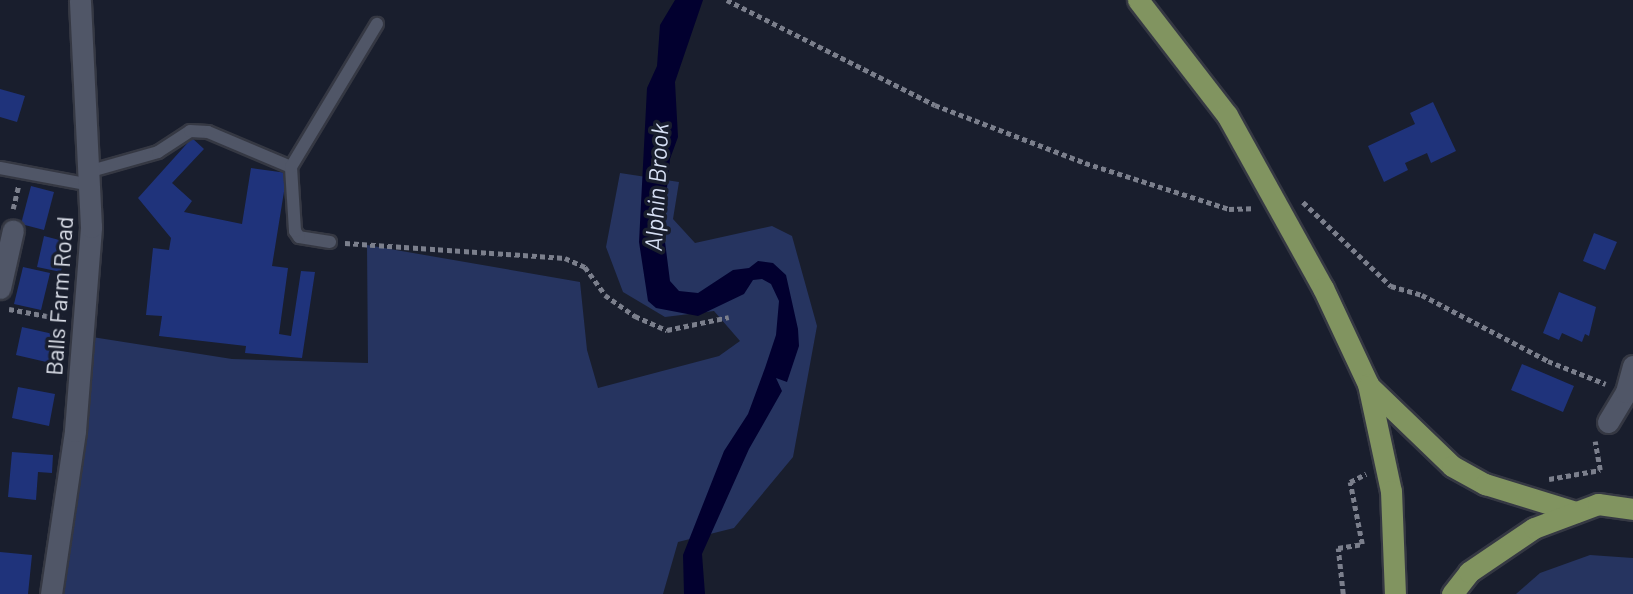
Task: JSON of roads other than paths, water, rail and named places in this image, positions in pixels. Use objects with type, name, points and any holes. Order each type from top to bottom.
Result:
[{"type":"highway","points":[[1138,0],[1227,115],[1323,288],[1368,384],[1391,491],[1395,594]]},
{"type":"highway","points":[[1368,384],[1452,466],[1485,484],[1576,512]]},
{"type":"highway","points":[[1452,594],[1469,572],[1501,547],[1576,512],[1633,494]]},
{"type":"highway","points":[[1598,504],[1633,509]]},
{"type":"street","name":"Balls Farm Road","points":[[51,594],[75,431],[91,178],[79,50],[80,0]]},
{"type":"street","points":[[0,289],[13,230]]},
{"type":"street","points":[[1608,422],[1629,393],[1633,366]]},
{"type":"lane","points":[[330,242],[299,237],[295,231],[291,167],[377,24]]},
{"type":"lane","points":[[0,168],[91,178],[158,152],[190,131],[208,132],[291,167]]},
{"type":"water","name":"Alphin Brook","points":[[675,0],[703,0],[675,82],[678,137],[670,159],[663,226],[670,281],[679,291],[698,293],[733,270],[749,268],[758,261],[773,263],[786,275],[799,346],[787,382],[776,378],[782,391],[749,449],[702,554],[705,594],[684,594],[683,555],[724,451],[748,414],[776,335],[779,301],[771,284],[762,279],[753,280],[744,294],[698,316],[656,308],[648,301],[639,242],[647,88],[657,66],[660,25]]}]
